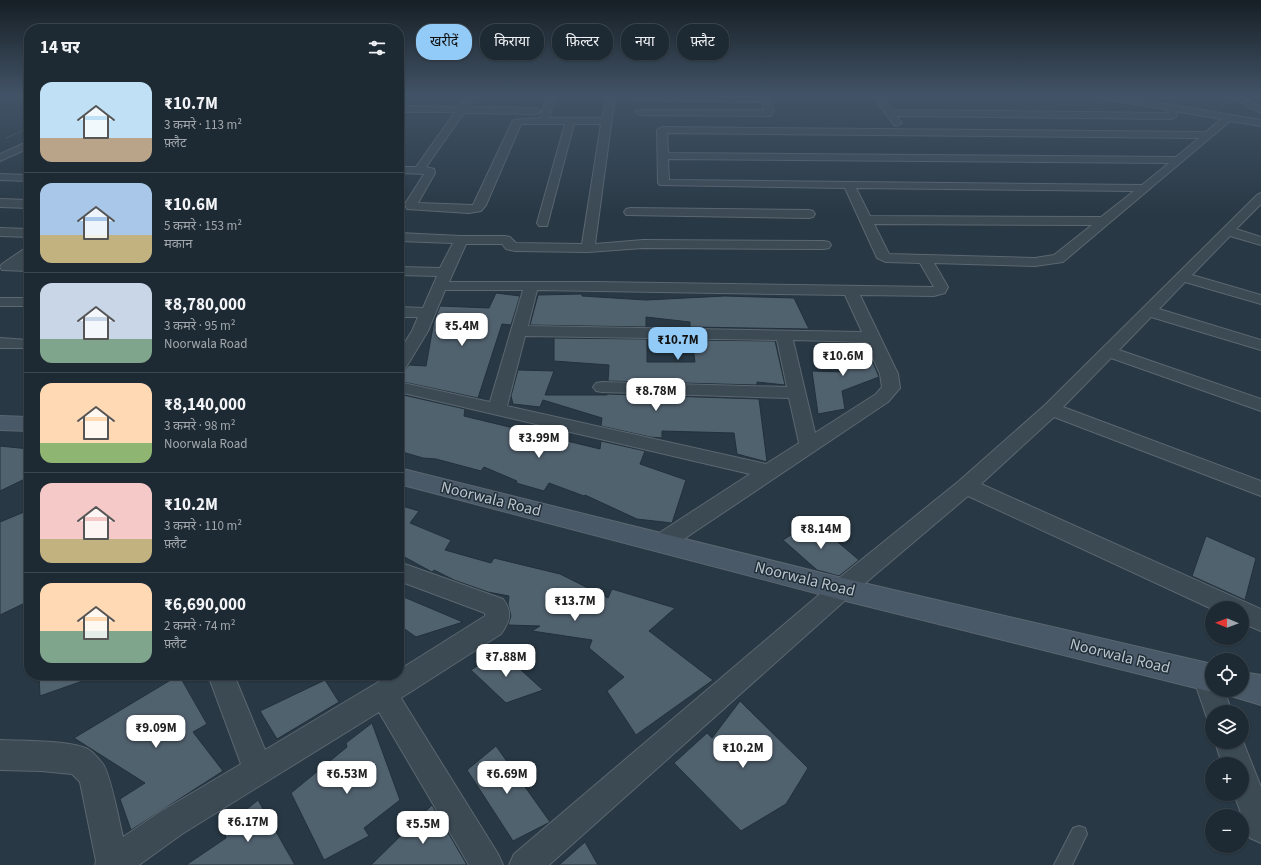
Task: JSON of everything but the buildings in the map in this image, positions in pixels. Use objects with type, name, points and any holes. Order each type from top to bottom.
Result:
[{"type":"street","points":[[419,170],[444,135]]},
{"type":"street","points":[[404,170],[430,171],[411,206],[477,208],[480,205],[511,135]]},
{"type":"street","points":[[543,223],[566,135]]},
{"type":"street","points":[[588,248],[604,135]]},
{"type":"street","points":[[664,135],[666,141],[663,156],[664,212]]},
{"type":"street","points":[[907,135],[925,158],[951,186]]},
{"type":"street","points":[[849,185],[882,255],[886,258],[925,260],[1049,261],[1058,259],[1208,135]]},
{"type":"street","points":[[0,159],[24,147]]},
{"type":"street","points":[[663,156],[1179,160]]},
{"type":"street","points":[[778,157],[786,184]]},
{"type":"street","points":[[0,159],[22,160]]},
{"type":"street","points":[[0,177],[24,178]]},
{"type":"street","points":[[664,184],[1143,188]]},
{"type":"street","points":[[525,865],[842,589],[966,486],[1051,409],[1261,197]]},
{"type":"street","points":[[404,198],[414,198]]},
{"type":"street","points":[[2,204],[24,204]]},
{"type":"street","points":[[630,212],[809,214]]},
{"type":"street","points":[[725,213],[728,244]]},
{"type":"street","points":[[865,220],[1104,221]]},
{"type":"street","points":[[0,232],[24,232]]},
{"type":"street","points":[[1228,232],[1261,241]]},
{"type":"street","points":[[404,237],[461,240],[505,240],[511,246],[515,247],[588,248],[643,244],[824,245]]},
{"type":"street","points":[[404,357],[420,331],[442,279],[461,240]]},
{"type":"street","points":[[4,269],[24,255]]},
{"type":"street","points":[[404,272],[442,279],[531,286],[934,292],[940,290],[941,287],[925,260]]},
{"type":"street","points":[[4,269],[24,267]]},
{"type":"street","points":[[1182,276],[1261,300]]},
{"type":"street","points":[[497,409],[531,286]]},
{"type":"street","points":[[661,543],[882,398],[891,388],[889,374],[851,291]]},
{"type":"street","points":[[0,302],[24,302]]},
{"type":"street","points":[[1149,311],[1261,345]]},
{"type":"street","points":[[404,312],[428,313]]},
{"type":"street","points":[[518,331],[872,337]]},
{"type":"street","points":[[784,336],[809,446]]},
{"type":"street","points":[[0,343],[24,344]]},
{"type":"street","points":[[1108,352],[1261,405]]},
{"type":"street","points":[[602,387],[797,393]]},
{"type":"street","points":[[404,388],[770,472]]},
{"type":"street","points":[[1051,409],[1261,489]]},
{"type":"street","points":[[0,423],[24,424]]},
{"type":"street","name":"Noorwala Road","points":[[404,477],[842,589],[1205,677]]},
{"type":"street","points":[[966,486],[1219,601]]},
{"type":"street","points":[[0,755],[41,756],[79,760],[93,775],[112,864],[171,823],[384,694],[492,626],[497,619],[498,611],[494,606],[404,573]]},
{"type":"street","points":[[1249,615],[1261,620]]},
{"type":"street","points":[[223,680],[258,771]]},
{"type":"street","points":[[1249,687],[1261,690]]},
{"type":"street","points":[[384,694],[487,865]]},
{"type":"street","points":[[1249,795],[1261,827]]},
{"type":"lane","points":[[1063,865],[1079,834]]},
{"type":"path","points":[[0,141],[13,135]]}]
